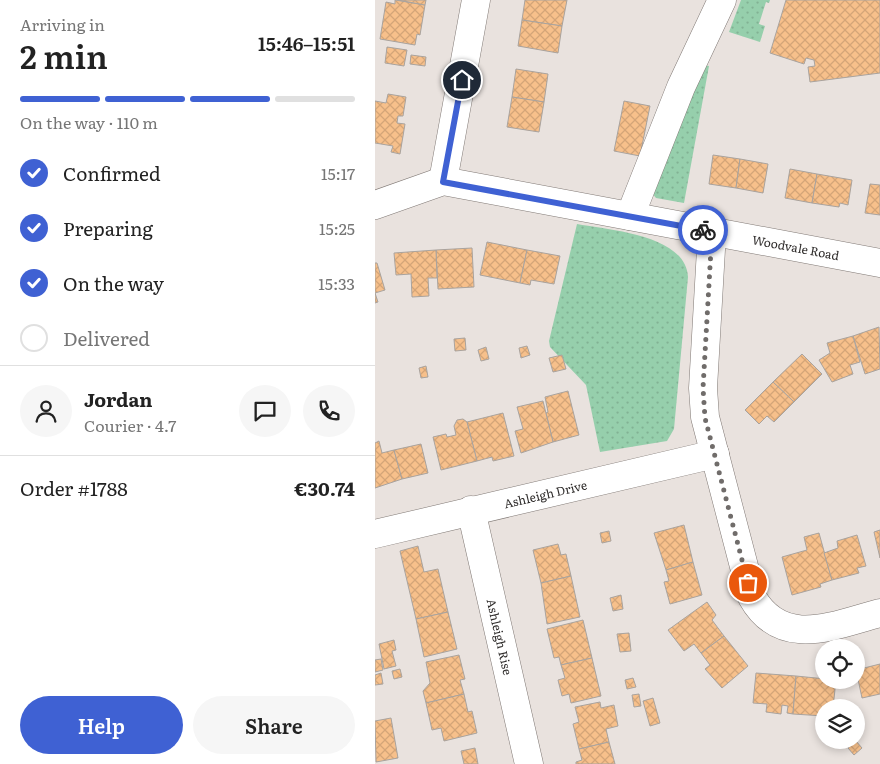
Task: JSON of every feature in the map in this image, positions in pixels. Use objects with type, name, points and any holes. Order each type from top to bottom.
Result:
[{"type":"street","points":[[443,182],[476,0]]},
{"type":"street","points":[[629,216],[681,87],[722,0]]},
{"type":"street","name":"Woodvale Road","points":[[375,205],[443,182],[880,263]]},
{"type":"street","points":[[712,232],[703,388],[705,418],[752,597],[757,606],[769,618],[784,627],[814,630],[880,613]]},
{"type":"street","name":"Ashleigh Drive","points":[[375,534],[715,454]]},
{"type":"street","name":"Ashleigh Rise","points":[[471,510],[529,764]]},
{"type":"green space","points":[[741,0],[770,0],[769,3],[766,2],[759,24],[765,26],[760,42],[729,32]]},
{"type":"green space","points":[[704,65],[709,66],[684,203],[656,198],[652,193]]},
{"type":"green space","points":[[577,224],[626,232],[661,243],[674,252],[684,263],[688,277],[674,429],[667,441],[600,452],[586,385],[550,347],[549,341]]},
{"type":"building","points":[[395,0],[425,5],[420,35],[417,34],[415,45],[380,39],[386,2],[395,4]]},
{"type":"building","points":[[398,0],[426,0],[425,5]]},
{"type":"building","points":[[525,0],[567,0],[562,26],[522,20]]},
{"type":"building","points":[[786,0],[880,0],[880,73],[810,82],[808,67],[815,66],[814,60],[806,58],[804,64],[770,53]]},
{"type":"building","points":[[522,20],[562,26],[558,53],[518,46]]},
{"type":"building","points":[[387,47],[407,50],[404,66],[385,63]]},
{"type":"building","points":[[411,55],[426,57],[425,66],[410,64]]},
{"type":"building","points":[[516,69],[548,74],[544,102],[512,97]]},
{"type":"building","points":[[388,94],[406,97],[403,116],[398,116],[397,123],[405,124],[400,154],[391,152],[393,146],[375,143],[375,101],[386,103]]},
{"type":"building","points":[[512,97],[544,102],[539,132],[507,127]]},
{"type":"building","points":[[624,101],[650,106],[640,156],[614,151]]},
{"type":"building","points":[[713,155],[740,159],[736,188],[709,184]]},
{"type":"building","points":[[740,159],[768,164],[763,193],[736,188]]},
{"type":"building","points":[[790,169],[817,174],[812,203],[785,198]]},
{"type":"building","points":[[817,174],[852,180],[848,205],[840,203],[839,207],[812,203]]},
{"type":"building","points":[[870,184],[880,185],[880,215],[865,213]]},
{"type":"building","points":[[487,242],[527,250],[520,283],[480,275]]},
{"type":"building","points":[[472,248],[474,287],[438,289],[436,250]]},
{"type":"building","points":[[436,250],[437,278],[428,278],[429,296],[412,297],[411,274],[396,275],[394,253]]},
{"type":"building","points":[[527,250],[560,256],[554,284],[531,280],[530,285],[520,283]]},
{"type":"building","points":[[375,263],[377,263],[385,290],[375,293]]},
{"type":"building","points":[[879,327],[880,369],[865,374],[853,336]]},
{"type":"building","points":[[853,336],[860,362],[850,365],[853,374],[832,382],[819,360],[830,353],[827,343]]},
{"type":"building","points":[[465,338],[466,350],[455,351],[454,339]]},
{"type":"building","points":[[527,346],[530,355],[521,358],[519,348]]},
{"type":"building","points":[[486,347],[489,359],[481,361],[478,350]]},
{"type":"building","points":[[802,354],[822,374],[794,402],[773,382]]},
{"type":"building","points":[[562,355],[566,369],[553,372],[549,358]]},
{"type":"building","points":[[426,366],[428,377],[421,378],[419,368]]},
{"type":"building","points":[[773,382],[794,402],[774,422],[767,416],[759,424],[745,410]]},
{"type":"building","points":[[568,391],[579,435],[553,442],[546,413],[548,412],[545,397]]},
{"type":"building","points":[[543,401],[553,442],[521,453],[515,431],[523,429],[517,407]]},
{"type":"building","points":[[503,413],[514,456],[493,461],[492,457],[477,461],[467,422]]},
{"type":"building","points":[[463,419],[467,422],[477,461],[441,470],[433,437],[446,434],[447,437],[456,435],[454,426],[457,420]]},
{"type":"building","points":[[379,441],[382,453],[394,450],[402,479],[375,488],[375,443]]},
{"type":"building","points":[[421,444],[428,473],[402,479],[394,450]]},
{"type":"building","points":[[684,525],[693,562],[666,570],[654,533]]},
{"type":"building","points":[[880,530],[880,558],[874,532]]},
{"type":"building","points":[[609,531],[611,541],[602,543],[600,533]]},
{"type":"building","points":[[819,533],[832,580],[820,584],[821,587],[792,595],[782,557],[807,550],[804,537]]},
{"type":"building","points":[[857,535],[866,566],[857,568],[859,573],[832,580],[824,553],[838,548],[837,541]]},
{"type":"building","points":[[558,544],[561,555],[566,554],[571,576],[541,583],[533,550]]},
{"type":"building","points":[[418,546],[424,572],[438,569],[448,612],[416,619],[400,551]]},
{"type":"building","points":[[693,562],[702,595],[670,604],[664,582],[669,581],[666,570]]},
{"type":"building","points":[[571,576],[580,617],[547,624],[541,583]]},
{"type":"building","points":[[621,595],[623,609],[613,611],[610,598]]},
{"type":"building","points":[[707,602],[716,615],[712,620],[724,636],[701,653],[694,644],[684,651],[668,630]]},
{"type":"building","points":[[448,612],[457,649],[424,657],[416,619]]},
{"type":"building","points":[[583,620],[592,658],[561,665],[559,657],[554,658],[547,629]]},
{"type":"building","points":[[629,633],[631,651],[620,652],[617,634]]},
{"type":"building","points":[[724,636],[748,666],[722,688],[705,669],[710,665],[701,653]]},
{"type":"building","points":[[394,640],[396,650],[392,651],[396,666],[384,669],[379,644]]},
{"type":"building","points":[[459,655],[465,679],[460,680],[464,694],[426,703],[423,691],[430,683],[426,662]]},
{"type":"building","points":[[592,658],[601,696],[571,703],[569,694],[562,696],[558,680],[565,678],[561,665]]},
{"type":"building","points":[[381,659],[383,670],[375,672],[375,660]]},
{"type":"building","points":[[880,664],[880,694],[862,698],[860,689],[865,689],[865,668]]},
{"type":"building","points":[[400,669],[402,677],[394,679],[392,671]]},
{"type":"building","points":[[381,673],[383,684],[375,685],[375,675]]},
{"type":"building","points":[[756,673],[796,676],[793,714],[787,713],[788,706],[782,705],[781,714],[766,712],[767,704],[753,703]]},
{"type":"building","points":[[796,676],[815,678],[815,689],[835,689],[834,699],[815,699],[815,715],[793,714]]},
{"type":"building","points":[[633,678],[636,687],[627,689],[625,680]]},
{"type":"building","points":[[464,694],[468,712],[472,711],[477,733],[444,741],[441,728],[432,730],[426,703]]},
{"type":"building","points":[[639,694],[641,706],[634,707],[632,695]]},
{"type":"building","points":[[653,698],[660,723],[650,726],[643,701]]},
{"type":"building","points":[[600,702],[601,708],[614,705],[618,726],[606,729],[609,742],[579,749],[573,724],[579,722],[575,707]]},
{"type":"building","points":[[391,718],[398,758],[376,762],[375,721]]},
{"type":"building","points":[[609,742],[615,764],[576,764],[576,762],[582,760],[579,749]]},
{"type":"building","points":[[475,748],[478,764],[464,764],[461,751]]},
{"type":"building","points":[[849,749],[861,749],[854,755]]},
{"type":"way so far","points":[[703,230],[712,232],[703,388],[705,418],[748,583]]},
{"type":"route","points":[[462,80],[443,182],[703,230]]}]
